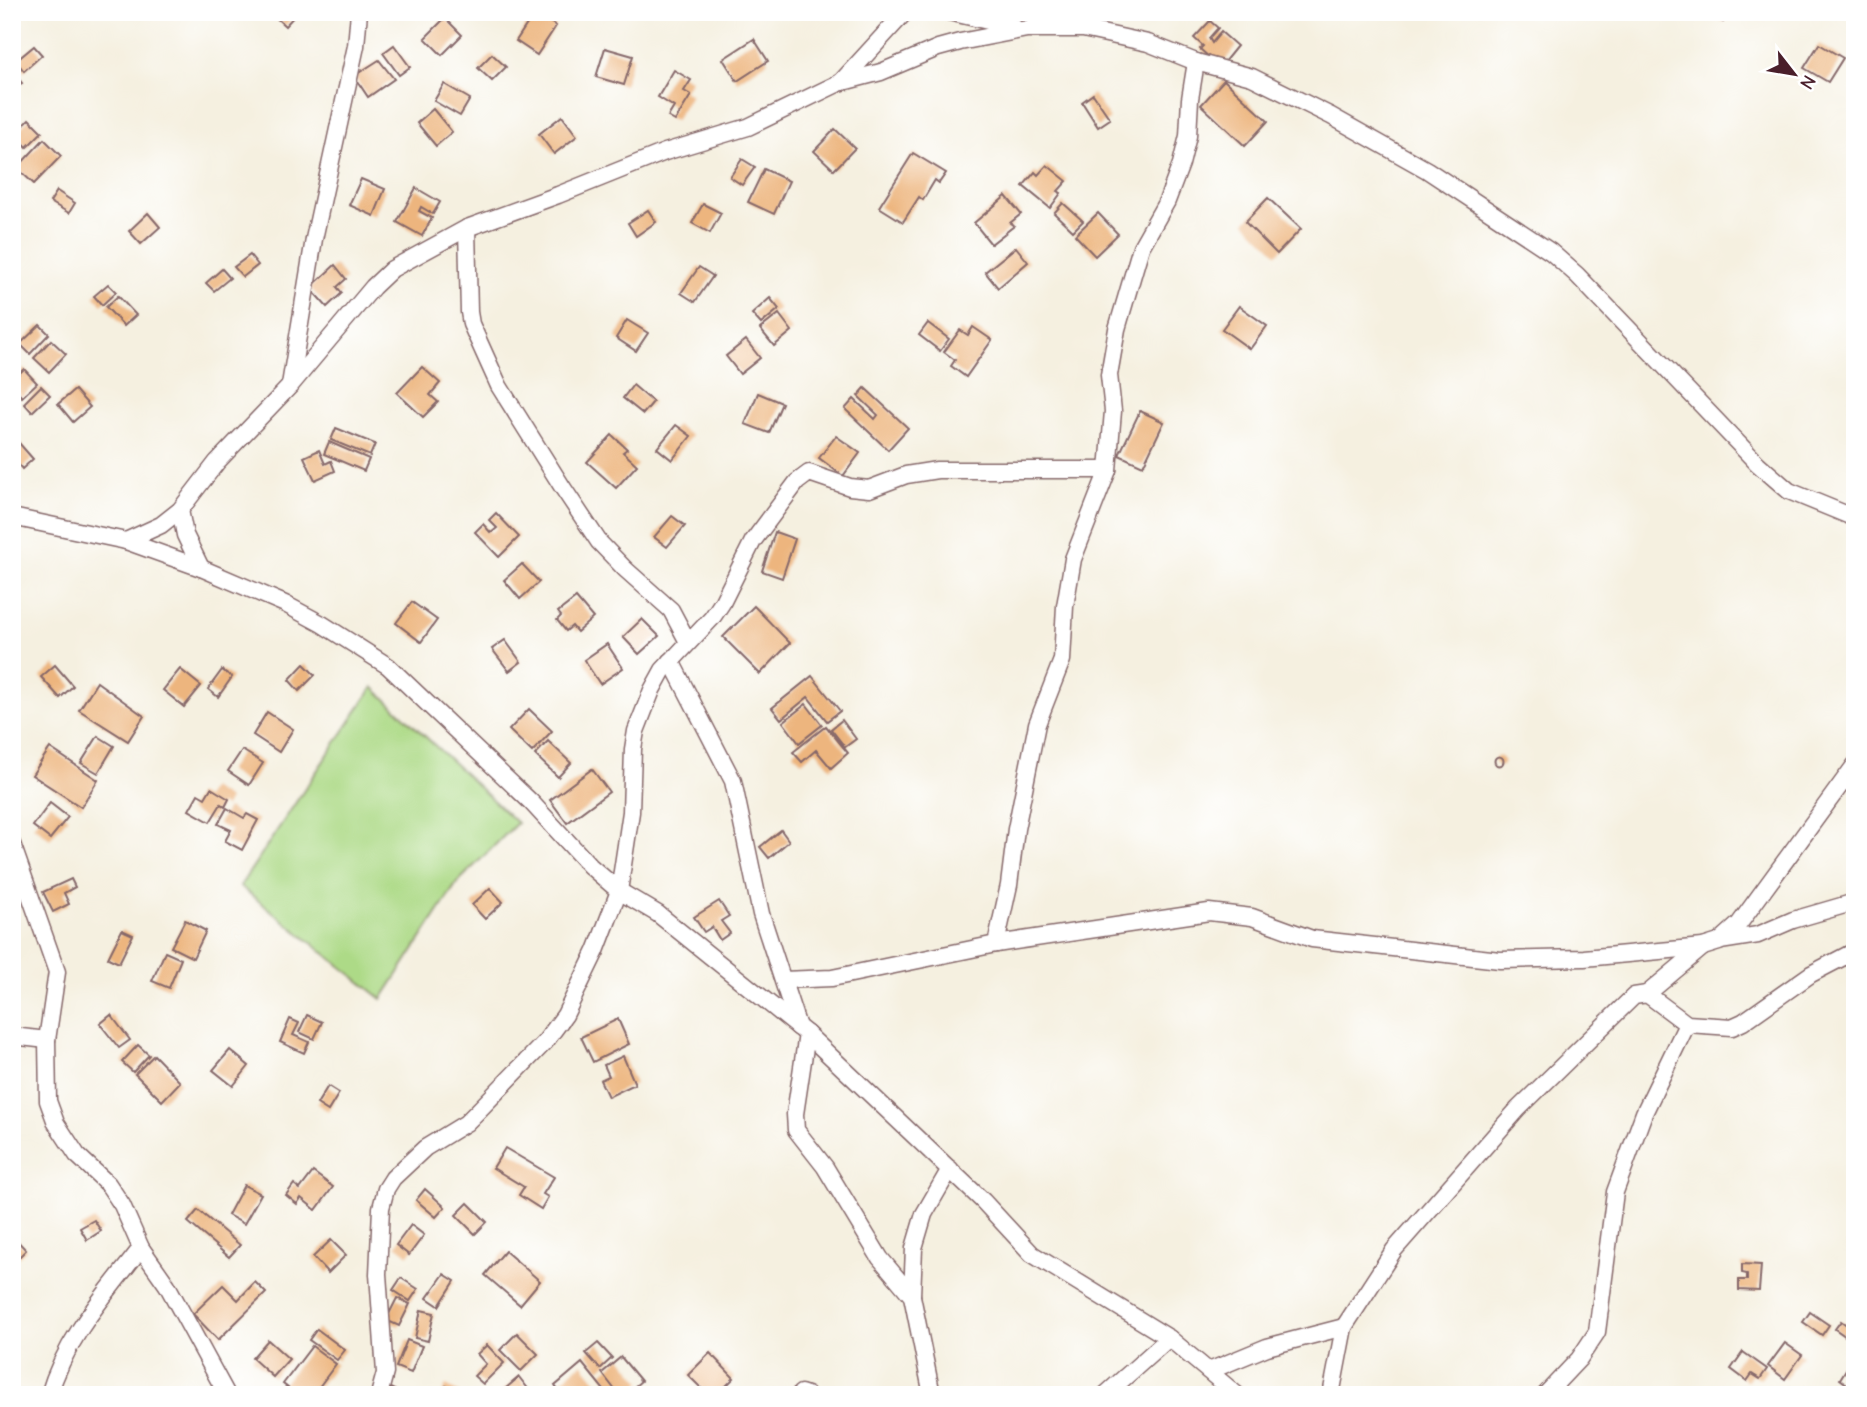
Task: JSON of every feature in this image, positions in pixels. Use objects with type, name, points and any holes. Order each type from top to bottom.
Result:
[{"type":"street","points":[[290,386],[314,239],[356,46],[359,12]]},
{"type":"street","points":[[839,83],[880,42],[905,12]]},
{"type":"street","points":[[949,12],[1027,29],[1083,29],[1148,43],[1196,62],[1252,76],[1331,116],[1427,170],[1551,252],[1577,275],[1780,484],[1789,491],[1855,518]]},
{"type":"street","points":[[960,42],[1012,12]]},
{"type":"street","points":[[126,541],[161,524],[180,510],[217,462],[290,386],[373,287],[392,269],[467,228],[665,152],[748,127],[839,83],[881,72],[960,42],[1027,29]]},
{"type":"street","points":[[880,42],[881,72]]},
{"type":"street","points":[[996,944],[1037,724],[1062,660],[1065,606],[1073,559],[1108,470],[1113,411],[1109,375],[1116,329],[1141,247],[1167,201],[1181,164],[1188,136],[1196,62]]},
{"type":"street","points":[[467,228],[471,324],[499,386],[599,542],[671,610],[688,642]]},
{"type":"street","points":[[379,1395],[385,1373],[378,1274],[381,1208],[386,1189],[393,1178],[425,1148],[466,1122],[478,1111],[558,1026],[596,951],[620,891],[631,812],[636,731],[652,690],[671,661],[712,618],[753,541],[797,482],[805,475],[816,474],[850,487],[869,489],[906,475],[937,470],[1108,470]]},
{"type":"street","points":[[180,510],[185,535],[201,568]]},
{"type":"street","points":[[12,517],[126,541],[201,568],[285,604],[388,666],[522,792],[590,866],[620,891],[658,914],[802,1031],[950,1169],[1032,1254],[1169,1338],[1237,1395]]},
{"type":"street","points":[[671,661],[733,781],[761,914],[802,1031],[796,1129],[825,1167],[880,1258],[912,1296]]},
{"type":"street","points":[[1331,1395],[1344,1327],[1394,1250],[1518,1109],[1634,996],[1647,994],[1740,924],[1855,765]]},
{"type":"street","points":[[12,844],[57,972],[47,1040],[48,1101],[56,1123],[77,1155],[108,1184],[133,1227],[141,1248],[167,1285],[228,1395]]},
{"type":"street","points":[[783,980],[832,978],[996,944],[1209,912],[1252,917],[1312,939],[1500,960],[1584,958],[1711,944],[1758,935],[1793,920],[1855,902]]},
{"type":"street","points":[[1647,994],[1687,1024],[1732,1027],[1811,974],[1855,951]]},
{"type":"street","points":[[1545,1395],[1579,1359],[1597,1332],[1615,1192],[1644,1113],[1687,1024]]},
{"type":"street","points":[[12,1036],[47,1040]]},
{"type":"street","points":[[932,1395],[912,1296],[914,1248],[924,1214],[950,1169]]},
{"type":"street","points":[[49,1395],[78,1329],[141,1248]]},
{"type":"street","points":[[1209,1371],[1267,1347],[1344,1327]]},
{"type":"street","points":[[1105,1395],[1169,1338]]},
{"type":"green space","points":[[373,687],[517,823],[457,883],[382,999],[240,886]]},
{"type":"building","points":[[270,12],[298,12],[285,26]]},
{"type":"building","points":[[535,12],[556,26],[537,55],[516,41]]},
{"type":"building","points":[[1708,12],[1730,12],[1723,22]]},
{"type":"building","points":[[445,18],[462,35],[442,55],[425,38]]},
{"type":"building","points":[[1210,21],[1218,28],[1209,38],[1212,43],[1221,32],[1237,46],[1220,67],[1200,49],[1203,46],[1194,38]]},
{"type":"building","points":[[754,39],[768,61],[737,81],[723,59]]},
{"type":"building","points":[[1819,44],[1843,58],[1828,82],[1804,68]]},
{"type":"building","points":[[394,45],[410,67],[399,75],[383,53]]},
{"type":"building","points":[[34,46],[42,55],[24,71],[16,61]]},
{"type":"building","points":[[605,48],[633,56],[624,85],[596,77]]},
{"type":"building","points":[[492,54],[506,67],[492,81],[478,68]]},
{"type":"building","points":[[379,60],[394,79],[368,97],[354,76]]},
{"type":"building","points":[[674,70],[691,80],[684,91],[691,95],[675,121],[668,117],[674,107],[658,97]]},
{"type":"building","points":[[12,71],[22,83],[12,90]]},
{"type":"building","points":[[1224,80],[1268,121],[1245,146],[1201,105]]},
{"type":"building","points":[[444,84],[470,99],[460,116],[434,101]]},
{"type":"building","points":[[1093,94],[1110,119],[1098,127],[1082,102]]},
{"type":"building","points":[[433,109],[452,132],[436,146],[417,123]]},
{"type":"building","points":[[562,116],[577,136],[554,154],[539,134]]},
{"type":"building","points":[[29,119],[42,132],[27,147],[15,134]]},
{"type":"building","points":[[835,129],[855,148],[834,170],[814,151]]},
{"type":"building","points":[[44,139],[61,156],[34,184],[17,168]]},
{"type":"building","points":[[913,153],[946,173],[939,183],[935,180],[923,200],[919,197],[903,222],[879,207]]},
{"type":"building","points":[[742,159],[755,167],[742,185],[730,177]]},
{"type":"building","points":[[1047,165],[1067,181],[1058,191],[1061,193],[1050,208],[1023,186],[1035,172],[1038,175]]},
{"type":"building","points":[[764,169],[789,181],[774,214],[748,202]]},
{"type":"building","points":[[361,179],[385,189],[374,216],[349,205]]},
{"type":"building","points":[[416,188],[440,202],[433,214],[421,207],[419,211],[432,218],[422,236],[397,222]]},
{"type":"building","points":[[57,191],[75,203],[69,213],[50,202]]},
{"type":"building","points":[[1006,196],[1021,214],[1010,223],[1014,226],[991,244],[974,223]]},
{"type":"building","points":[[1268,198],[1301,229],[1277,254],[1245,222]]},
{"type":"building","points":[[1063,203],[1083,221],[1073,231],[1054,213]]},
{"type":"building","points":[[703,204],[721,213],[710,233],[692,223]]},
{"type":"building","points":[[648,210],[656,222],[636,236],[628,223]]},
{"type":"building","points":[[148,213],[160,227],[141,244],[129,231]]},
{"type":"building","points":[[1098,213],[1118,234],[1095,256],[1075,235]]},
{"type":"building","points":[[1016,247],[1028,262],[998,288],[985,272]]},
{"type":"building","points":[[250,255],[258,265],[243,277],[234,267]]},
{"type":"building","points":[[335,265],[346,279],[337,287],[342,293],[327,307],[310,288]]},
{"type":"building","points":[[699,267],[713,276],[695,302],[681,293]]},
{"type":"building","points":[[222,269],[230,278],[214,291],[206,283]]},
{"type":"building","points":[[108,284],[116,292],[102,305],[94,296]]},
{"type":"building","points":[[118,296],[136,315],[124,326],[106,307]]},
{"type":"building","points":[[770,298],[779,309],[761,324],[752,314]]},
{"type":"building","points":[[1239,306],[1267,326],[1250,349],[1222,329]]},
{"type":"building","points":[[779,314],[792,331],[774,346],[760,329]]},
{"type":"building","points":[[627,320],[648,333],[636,351],[616,338]]},
{"type":"building","points":[[928,323],[949,339],[940,351],[919,335]]},
{"type":"building","points":[[40,325],[49,334],[30,354],[20,344]]},
{"type":"building","points":[[973,327],[992,340],[966,377],[951,366],[955,360],[944,352],[960,330],[968,335]]},
{"type":"building","points":[[51,340],[66,354],[49,372],[34,358]]},
{"type":"building","points":[[746,340],[760,358],[740,374],[726,356]]},
{"type":"building","points":[[422,367],[440,383],[430,395],[438,402],[423,417],[397,393]]},
{"type":"building","points":[[24,369],[37,383],[22,397],[12,387],[12,380]]},
{"type":"building","points":[[633,385],[653,402],[643,414],[623,398]]},
{"type":"building","points":[[41,386],[50,395],[32,412],[24,403]]},
{"type":"building","points":[[865,388],[908,428],[888,450],[845,409],[854,399],[875,419],[878,415],[858,396]]},
{"type":"building","points":[[75,390],[90,407],[73,422],[58,404]]},
{"type":"building","points":[[758,393],[782,403],[769,433],[745,424]]},
{"type":"building","points":[[1140,411],[1164,422],[1143,466],[1119,455]]},
{"type":"building","points":[[676,425],[691,436],[672,460],[657,448]]},
{"type":"building","points":[[336,428],[375,444],[370,456],[331,440]]},
{"type":"building","points":[[12,435],[33,459],[22,469],[12,457]]},
{"type":"building","points":[[612,435],[627,449],[623,452],[637,465],[616,488],[587,462]]},
{"type":"building","points":[[836,436],[860,453],[843,476],[819,458]]},
{"type":"building","points":[[329,442],[369,459],[364,471],[324,454]]},
{"type":"building","points":[[319,450],[325,464],[331,461],[335,471],[315,480],[304,457]]},
{"type":"building","points":[[496,513],[519,537],[499,557],[475,532],[483,524],[491,533],[497,528],[489,520]]},
{"type":"building","points":[[672,516],[685,526],[667,547],[654,537]]},
{"type":"building","points":[[775,532],[795,539],[782,578],[762,571]]},
{"type":"building","points":[[522,564],[539,582],[520,599],[504,580]]},
{"type":"building","points":[[576,598],[593,618],[577,632],[572,626],[566,631],[557,620],[561,616],[558,612]]},
{"type":"building","points":[[412,602],[437,620],[421,642],[396,623]]},
{"type":"building","points":[[754,606],[790,643],[760,674],[723,637]]},
{"type":"building","points":[[642,619],[659,636],[639,654],[623,637]]},
{"type":"building","points":[[505,640],[521,662],[509,671],[492,649]]},
{"type":"building","points":[[607,644],[623,668],[600,684],[584,660]]},
{"type":"building","points":[[304,664],[315,675],[299,691],[289,680]]},
{"type":"building","points":[[55,665],[73,686],[60,698],[41,677]]},
{"type":"building","points":[[12,667],[18,681],[12,683]]},
{"type":"building","points":[[180,669],[201,686],[184,707],[163,690]]},
{"type":"building","points":[[222,670],[232,677],[218,697],[208,689]]},
{"type":"building","points":[[812,676],[840,711],[827,721],[808,697],[781,719],[772,708]]},
{"type":"building","points":[[97,682],[144,716],[128,741],[79,710]]},
{"type":"building","points":[[806,704],[822,725],[799,743],[783,722]]},
{"type":"building","points":[[529,709],[552,731],[532,752],[509,730]]},
{"type":"building","points":[[267,712],[293,729],[279,752],[253,735]]},
{"type":"building","points":[[842,720],[856,739],[845,747],[831,729]]},
{"type":"building","points":[[826,726],[848,753],[831,768],[816,750],[802,762],[793,752]]},
{"type":"building","points":[[98,736],[114,746],[98,773],[81,763]]},
{"type":"building","points":[[548,741],[571,763],[558,777],[535,755]]},
{"type":"building","points":[[50,748],[98,780],[81,807],[32,775]]},
{"type":"building","points":[[242,750],[263,763],[249,785],[228,771]]},
{"type":"building","points":[[1499,757],[1503,761],[1499,765],[1495,761]]},
{"type":"building","points":[[592,769],[609,792],[567,823],[550,800]]},
{"type":"building","points":[[211,788],[229,799],[225,807],[221,804],[210,822],[189,810],[198,794],[205,798]]},
{"type":"building","points":[[50,803],[68,817],[50,839],[33,826]]},
{"type":"building","points":[[227,808],[244,818],[247,814],[258,820],[242,850],[225,841],[231,830],[218,824]]},
{"type":"building","points":[[781,830],[789,841],[769,858],[760,847]]},
{"type":"building","points":[[71,879],[75,887],[64,893],[69,904],[53,912],[43,892]]},
{"type":"building","points":[[490,888],[503,902],[485,919],[472,905]]},
{"type":"building","points":[[719,901],[729,916],[721,921],[730,933],[720,940],[712,927],[704,932],[694,917]]},
{"type":"building","points":[[185,920],[206,931],[193,958],[171,947]]},
{"type":"building","points":[[122,930],[133,935],[119,963],[108,958]]},
{"type":"building","points":[[165,952],[181,959],[169,988],[152,981]]},
{"type":"building","points":[[111,1015],[130,1040],[119,1048],[100,1024]]},
{"type":"building","points":[[307,1015],[322,1022],[314,1039],[299,1032]]},
{"type":"building","points":[[290,1019],[299,1023],[293,1035],[309,1042],[304,1053],[280,1042]]},
{"type":"building","points":[[618,1019],[629,1044],[593,1062],[581,1037]]},
{"type":"building","points":[[138,1045],[149,1055],[133,1072],[122,1062]]},
{"type":"building","points":[[230,1050],[249,1066],[233,1086],[213,1070]]},
{"type":"building","points":[[154,1055],[180,1082],[162,1101],[135,1074]]},
{"type":"building","points":[[623,1056],[635,1084],[608,1097],[600,1080],[609,1076],[604,1065]]},
{"type":"building","points":[[328,1086],[339,1093],[328,1111],[317,1104]]},
{"type":"building","points":[[505,1148],[554,1177],[543,1194],[548,1197],[541,1209],[519,1195],[524,1187],[493,1168]]},
{"type":"building","points":[[313,1172],[333,1187],[316,1210],[301,1198],[297,1204],[286,1195],[294,1184],[300,1189]]},
{"type":"building","points":[[244,1185],[261,1194],[244,1224],[228,1215]]},
{"type":"building","points":[[425,1189],[445,1207],[436,1217],[416,1200]]},
{"type":"building","points":[[468,1203],[487,1222],[475,1234],[456,1215]]},
{"type":"building","points":[[198,1210],[240,1245],[229,1257],[188,1222]]},
{"type":"building","points":[[94,1220],[101,1231],[87,1240],[80,1228]]},
{"type":"building","points":[[411,1225],[424,1235],[409,1255],[396,1245]]},
{"type":"building","points":[[12,1235],[26,1250],[12,1264]]},
{"type":"building","points":[[1855,1236],[1855,1252],[1847,1246]]},
{"type":"building","points":[[331,1240],[346,1255],[328,1273],[313,1257]]},
{"type":"building","points":[[505,1251],[540,1281],[520,1305],[485,1275]]},
{"type":"building","points":[[1742,1264],[1761,1265],[1759,1291],[1739,1290],[1739,1280],[1747,1280],[1747,1274],[1742,1273]]},
{"type":"building","points":[[444,1274],[455,1281],[439,1306],[427,1298]]},
{"type":"building","points":[[401,1278],[418,1289],[410,1301],[393,1290]]},
{"type":"building","points":[[255,1282],[266,1293],[218,1340],[193,1314],[223,1285],[238,1300]]},
{"type":"building","points":[[397,1298],[410,1304],[399,1326],[386,1320]]},
{"type":"building","points":[[421,1310],[434,1313],[428,1341],[415,1338]]},
{"type":"building","points":[[1810,1312],[1829,1325],[1822,1335],[1803,1322]]},
{"type":"building","points":[[1841,1321],[1855,1331],[1855,1343],[1835,1329]]},
{"type":"building","points":[[317,1329],[345,1350],[337,1360],[309,1340]]},
{"type":"building","points":[[517,1333],[538,1354],[521,1371],[500,1350]]},
{"type":"building","points":[[268,1340],[289,1359],[273,1377],[252,1358]]},
{"type":"building","points":[[407,1340],[422,1346],[411,1373],[396,1367]]},
{"type":"building","points":[[598,1343],[612,1358],[600,1369],[586,1353]]},
{"type":"building","points":[[1785,1343],[1802,1355],[1785,1379],[1768,1366]]},
{"type":"building","points":[[487,1345],[504,1363],[483,1384],[474,1376],[486,1364],[477,1354]]},
{"type":"building","points":[[312,1346],[336,1364],[313,1395],[297,1395],[283,1384]]},
{"type":"building","points":[[1743,1352],[1767,1369],[1760,1379],[1752,1374],[1747,1381],[1731,1369]]},
{"type":"building","points":[[710,1353],[734,1378],[717,1395],[708,1395],[688,1375]]},
{"type":"building","points":[[621,1357],[641,1381],[625,1395],[619,1395],[602,1373]]},
{"type":"building","points":[[582,1363],[608,1395],[562,1395],[555,1386]]},
{"type":"building","points":[[1848,1366],[1855,1370],[1855,1381],[1851,1387],[1840,1379]]},
{"type":"building","points":[[519,1377],[533,1395],[498,1395]]},
{"type":"building","points":[[446,1386],[463,1395],[441,1395]]},
{"type":"building","points":[[390,1388],[404,1395],[387,1395]]}]
